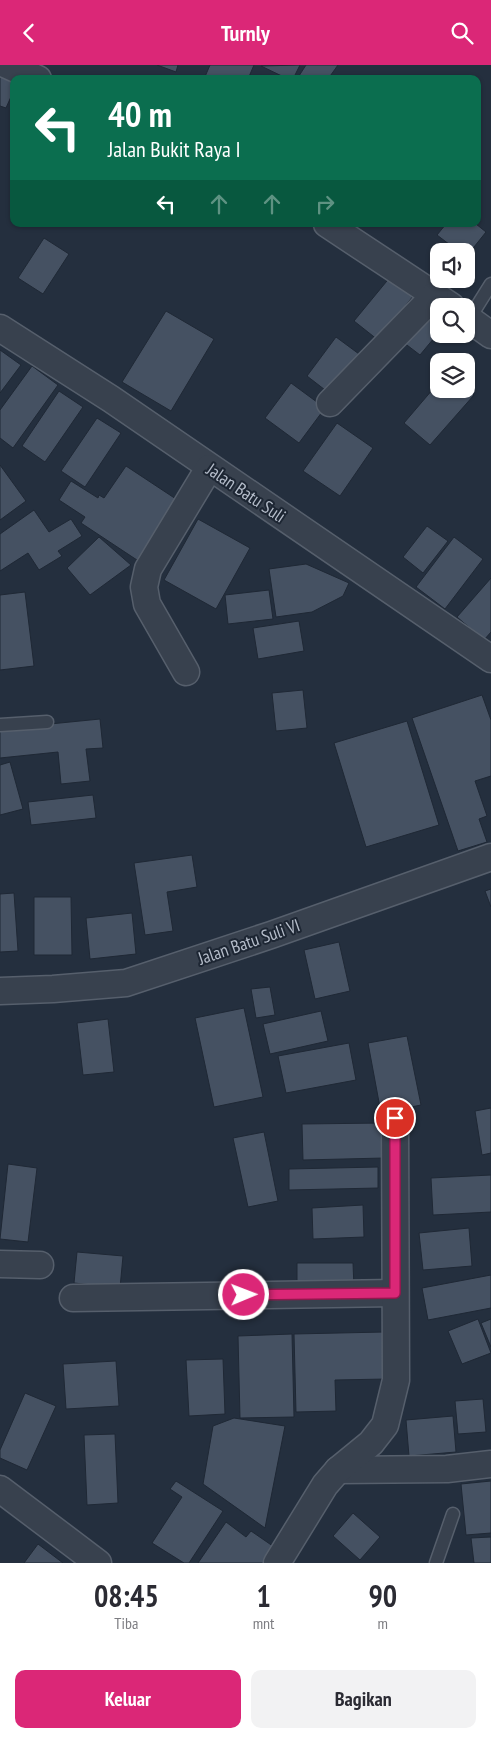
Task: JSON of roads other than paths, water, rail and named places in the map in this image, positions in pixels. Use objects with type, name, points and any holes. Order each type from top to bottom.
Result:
[{"type":"street","points":[[7,65],[29,75]]},
{"type":"street","points":[[332,227],[438,298]]},
{"type":"street","points":[[475,323],[491,335]]},
{"type":"street","name":"Jalan Batu Suli","points":[[0,328],[111,399],[491,659]]},
{"type":"street","points":[[330,403],[430,328]]},
{"type":"street","points":[[186,672],[147,604],[144,587],[148,569],[209,467]]},
{"type":"street","name":"Jalan Batu Suli VI","points":[[0,991],[126,983],[271,935],[491,857]]},
{"type":"street","points":[[277,1563],[326,1485],[338,1470],[371,1443],[385,1425],[396,1380],[395,1118]]},
{"type":"street","points":[[0,1264],[40,1265]]},
{"type":"street","points":[[73,1298],[395,1293]]},
{"type":"street","points":[[338,1470],[447,1469],[491,1465]]},
{"type":"street","points":[[0,1489],[98,1563]]},
{"type":"lane","points":[[471,298],[491,284]]},
{"type":"lane","points":[[0,725],[47,722]]},
{"type":"lane","points":[[436,1563],[453,1514]]}]
